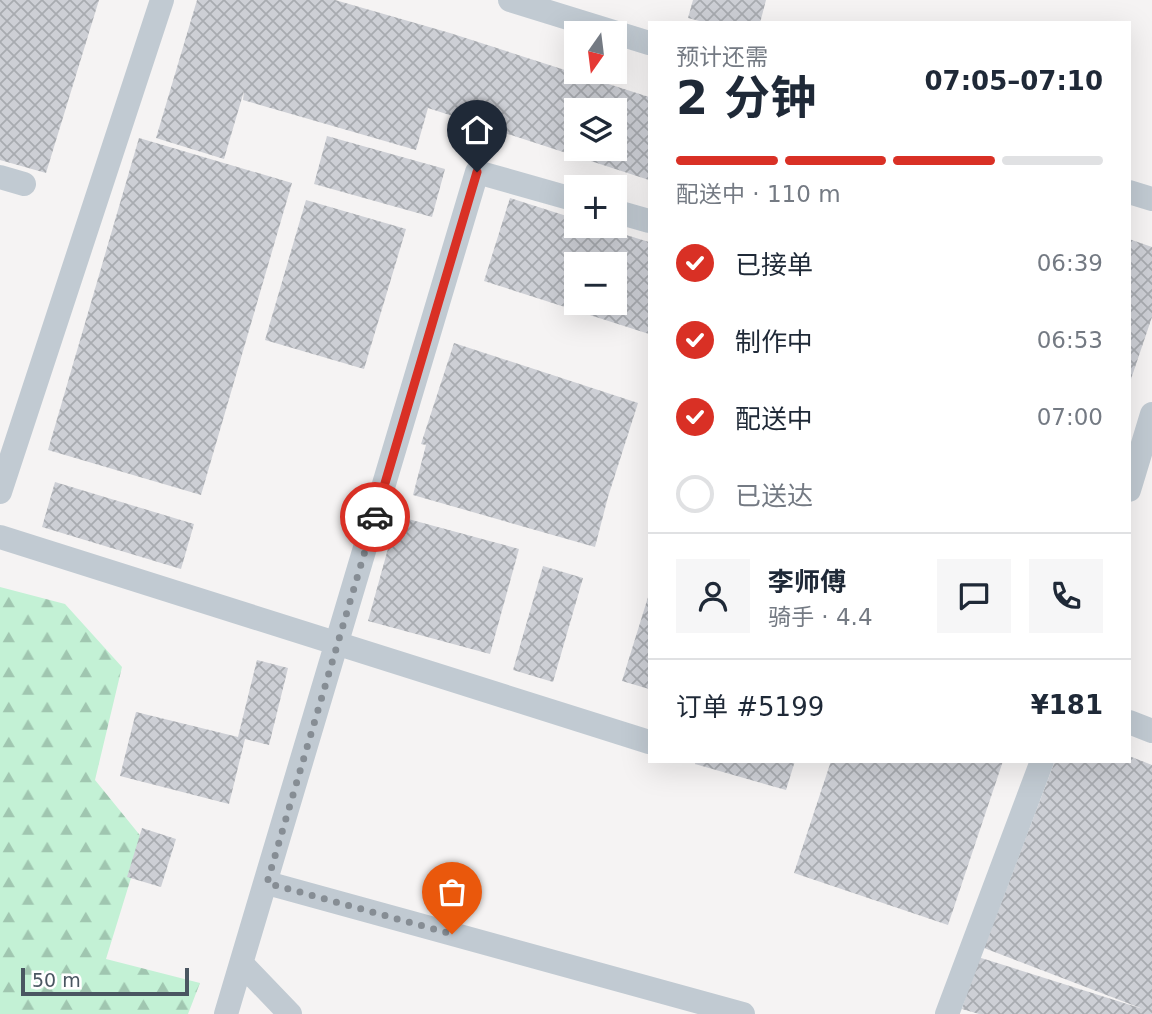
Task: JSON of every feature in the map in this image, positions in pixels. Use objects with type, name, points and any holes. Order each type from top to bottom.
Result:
[{"type":"street","points":[[0,492],[162,0]]},
{"type":"street","points":[[510,0],[648,43]]},
{"type":"street","points":[[226,1014],[477,172],[564,197]]},
{"type":"street","points":[[0,177],[24,184]]},
{"type":"street","points":[[1131,193],[1152,199]]},
{"type":"street","points":[[627,215],[648,221]]},
{"type":"street","points":[[1131,483],[1152,414]]},
{"type":"street","points":[[0,537],[648,742]]},
{"type":"street","points":[[1131,723],[1152,732]]},
{"type":"street","points":[[947,1014],[1041,763]]},
{"type":"street","points":[[267,883],[743,1014]]},
{"type":"street","points":[[242,964],[290,1014]]},
{"type":"green space","points":[[0,587],[65,604],[122,667],[95,780],[143,839],[106,959],[200,983],[188,1014],[0,1014]]},
{"type":"building","points":[[0,0],[99,0],[46,173],[0,160]]},
{"type":"building","points":[[197,0],[335,0],[564,70],[564,84],[609,84],[648,97],[648,180],[591,161],[627,161],[627,98],[564,98],[564,152],[428,108],[416,150],[243,100],[244,91],[224,159],[156,138]]},
{"type":"building","points":[[693,0],[766,0],[761,21],[699,21],[688,18]]},
{"type":"building","points":[[327,136],[445,169],[432,217],[314,184]]},
{"type":"building","points":[[139,138],[292,183],[201,495],[48,450]]},
{"type":"building","points":[[510,198],[564,215],[564,238],[627,238],[627,235],[648,242],[648,334],[590,315],[627,315],[627,252],[564,252],[564,307],[484,281]]},
{"type":"building","points":[[306,200],[406,229],[364,369],[265,340]]},
{"type":"building","points":[[1131,240],[1152,247],[1152,317],[1131,379]]},
{"type":"building","points":[[454,343],[638,403],[595,547],[413,495],[426,445],[421,444]]},
{"type":"building","points":[[55,482],[194,524],[181,569],[42,527]]},
{"type":"building","points":[[397,516],[519,549],[490,654],[368,621]]},
{"type":"building","points":[[543,566],[583,578],[553,682],[513,670]]},
{"type":"building","points":[[648,597],[648,689],[622,681]]},
{"type":"building","points":[[257,660],[288,668],[269,745],[245,739],[229,804],[120,776],[136,712],[238,737]]},
{"type":"building","points":[[1131,757],[1152,765],[1152,1014],[979,1014],[962,1009],[978,957],[1143,1009],[984,948],[1054,763],[1131,763]]},
{"type":"building","points":[[695,763],[794,763],[786,790]]},
{"type":"building","points":[[830,763],[1002,763],[948,925],[794,873]]},
{"type":"building","points":[[142,828],[176,839],[161,887],[127,877]]},
{"type":"way so far","points":[[375,517],[267,883],[452,934]]},
{"type":"route","points":[[375,517],[477,172]]}]
